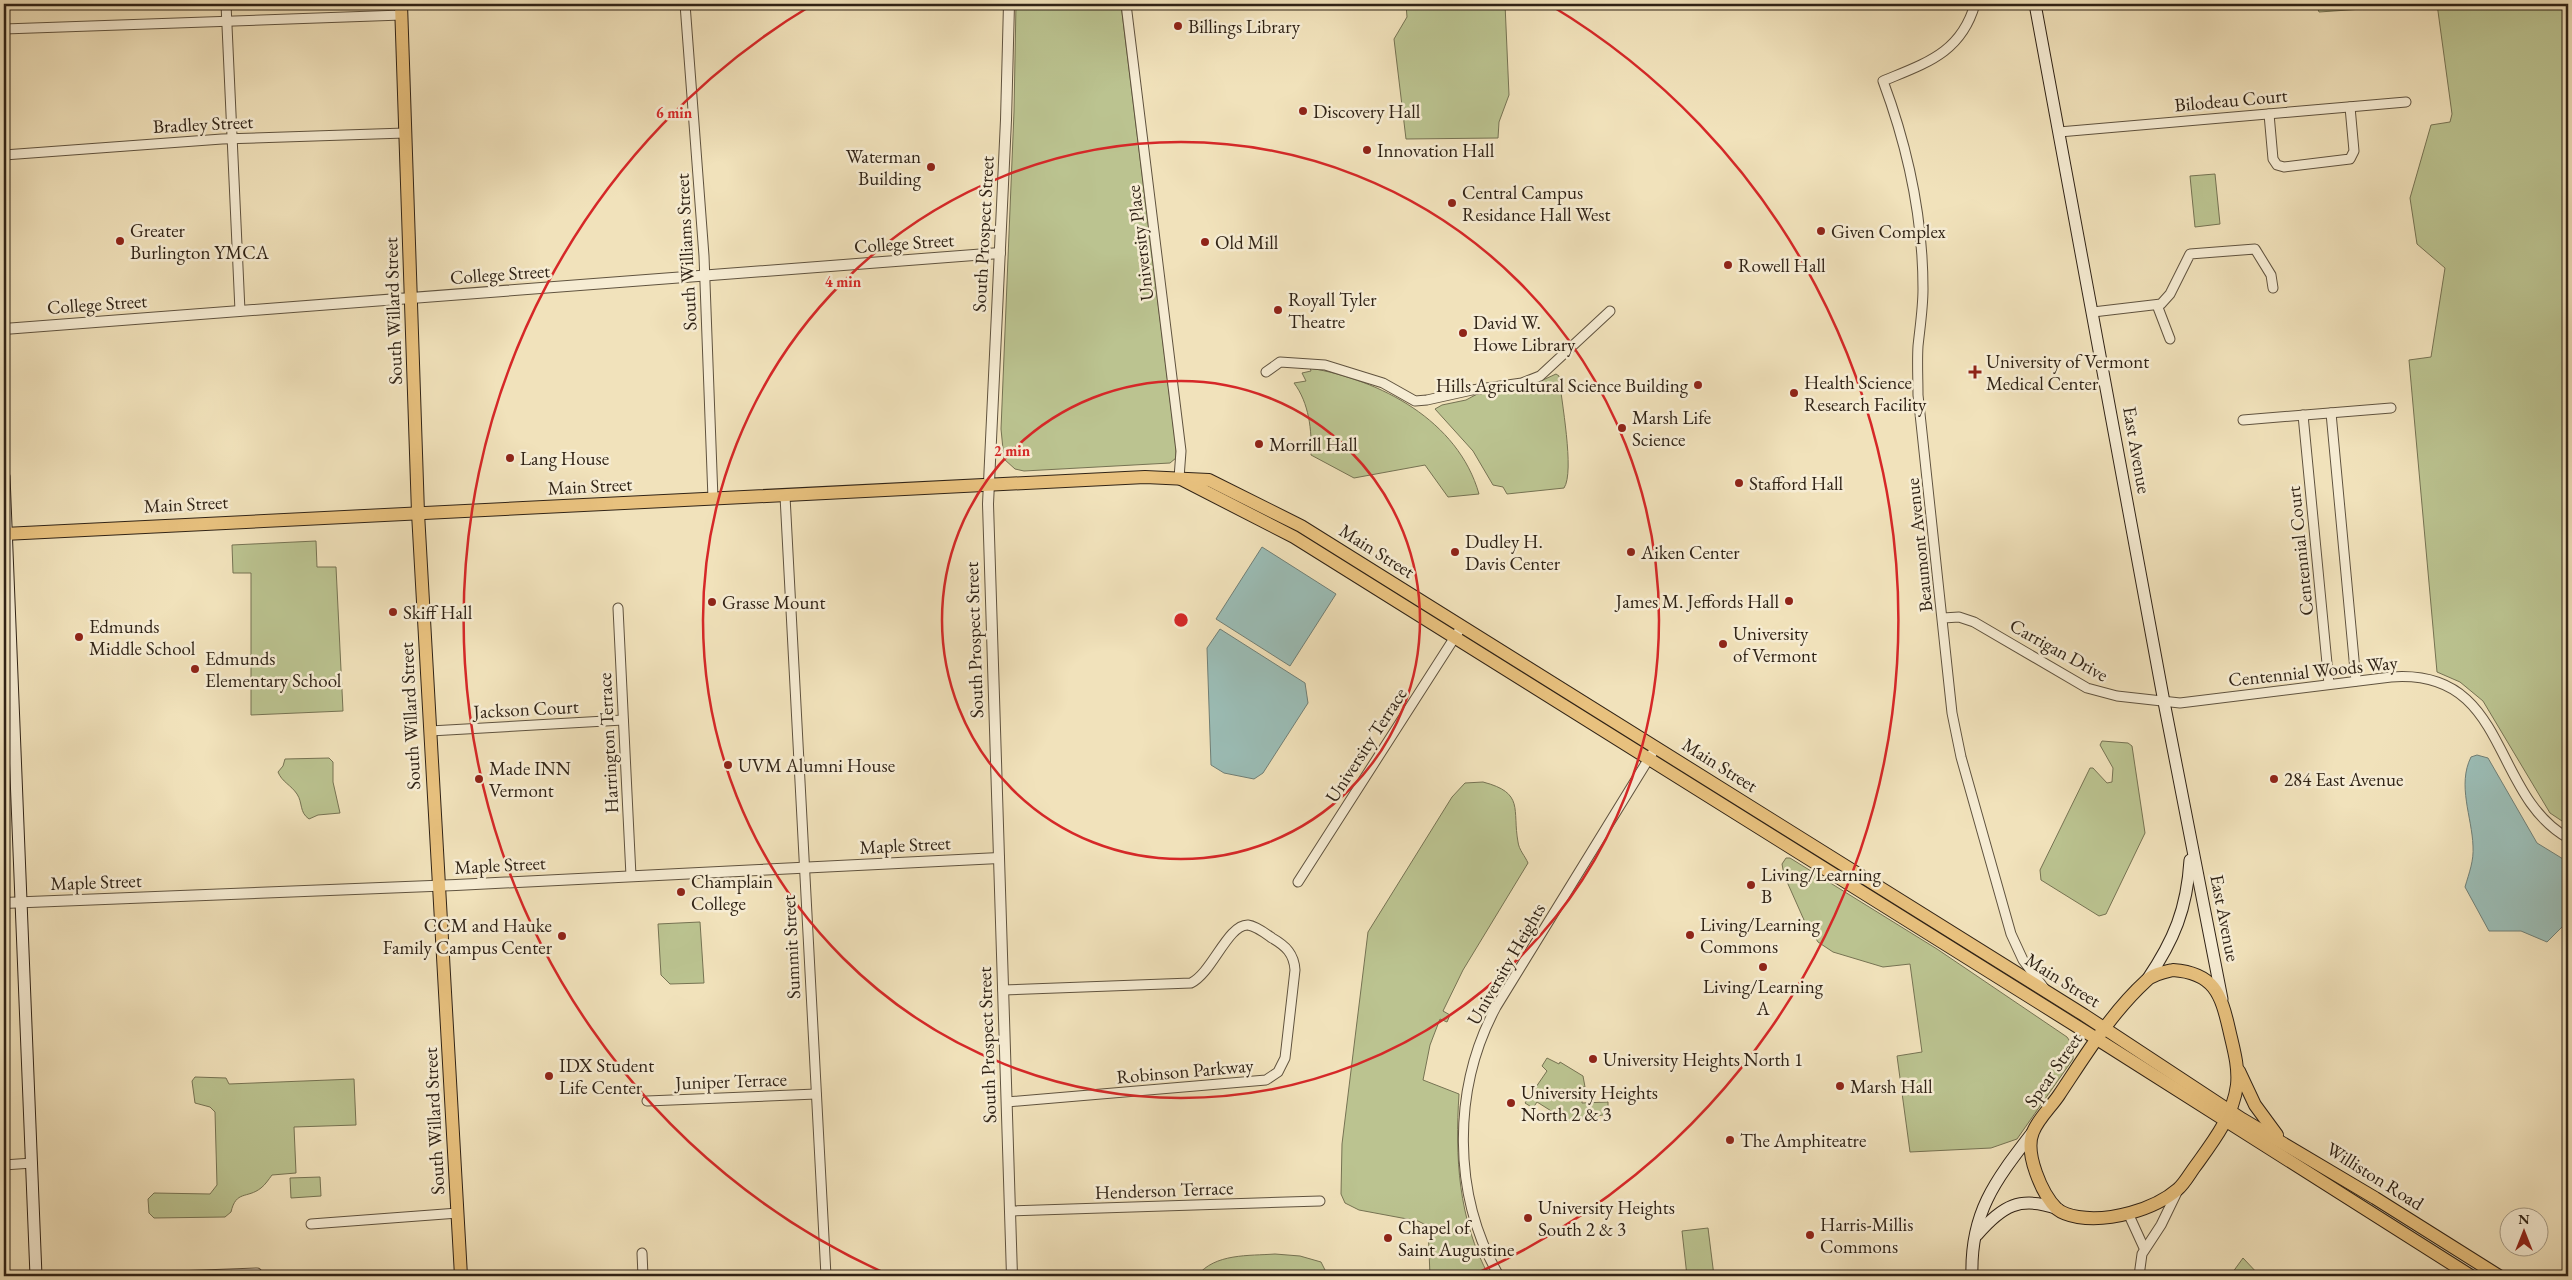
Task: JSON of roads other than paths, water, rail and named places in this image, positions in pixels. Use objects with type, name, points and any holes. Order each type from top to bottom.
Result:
[{"type":"main road","name":"East Avenue","points":[[2035,4],[2191,844],[2237,1066],[2237,1086],[2227,1116]]},
{"type":"main road","name":"South Willard Street","points":[[402,10],[418,513],[461,1276]]},
{"type":"main road","points":[[4,476],[9,734],[22,902],[36,1276]]},
{"type":"main road","name":"Main Street","points":[[5,534],[1145,477],[1209,480],[1281,514],[1462,626],[2047,992],[2101,1034]]},
{"type":"main road","name":"Main Street","points":[[1179,478],[1294,537],[1649,758],[2101,1034],[2227,1116]]},
{"type":"main road","name":"East Avenue","points":[[2101,1034],[2147,980],[2167,950],[2181,918],[2188,888],[2191,844]]},
{"type":"main road","name":"East Avenue","points":[[2147,980],[2158,973],[2173,970],[2187,971],[2200,976],[2211,984],[2223,1000]]},
{"type":"main road","name":"Spear Street","points":[[1972,1276],[1974,1238],[1984,1201],[2101,1034]]},
{"type":"main road","points":[[2237,1066],[2259,1112],[2285,1144]]},
{"type":"main road","points":[[1974,1238],[2000,1211],[2014,1204],[2040,1204],[2058,1209],[2072,1216],[2091,1219],[2128,1213],[2178,1189],[2227,1116]]},
{"type":"main road","name":"Williston Road","points":[[2227,1116],[2285,1144],[2499,1276]]},
{"type":"main road","name":"Williston Road","points":[[2227,1116],[2471,1276]]},
{"type":"main road","name":"Spear Street","points":[[2032,1133],[2034,1170],[2040,1184],[2058,1209]]},
{"type":"street","points":[[226,4],[240,311]]},
{"type":"street","name":"South Williams Street","points":[[685,4],[704,275],[713,500]]},
{"type":"street","name":"South Prospect Street","points":[[1009,4],[1000,253],[988,486],[1012,1276]]},
{"type":"street","name":"University Place","points":[[1126,4],[1182,451],[1179,478]]},
{"type":"street","name":"Beaumont Avenue","points":[[1975,4],[1960,37],[1948,49],[1927,62],[1883,81],[1896,116],[1916,191],[1919,218],[1924,290],[1918,347],[1918,395],[1952,713],[1961,757],[2011,934],[2023,960],[2047,992]]},
{"type":"street","points":[[4,29],[226,21],[402,10]]},
{"type":"street","name":"Bilodeau Court","points":[[2059,132],[2406,102]]},
{"type":"street","points":[[2268,114],[2273,159],[2277,165],[2284,167],[2350,159],[2354,150],[2350,106]]},
{"type":"street","name":"Bradley Street","points":[[4,155],[231,138],[405,133]]},
{"type":"street","points":[[2093,312],[2157,305],[2166,300],[2190,254],[2255,249],[2271,275],[2272,288]]},
{"type":"street","name":"College Street","points":[[4,329],[1000,253]]},
{"type":"street","points":[[2157,305],[2170,339]]},
{"type":"street","points":[[1266,372],[1280,362],[1324,366],[1383,383],[1414,401],[1427,400],[1472,390],[1522,383],[1540,376],[1610,311]]},
{"type":"street","points":[[2243,420],[2391,408]]},
{"type":"street","points":[[2331,413],[2356,681]]},
{"type":"street","name":"Centennial Court","points":[[2303,416],[2329,684]]},
{"type":"street","name":"Summit Street","points":[[785,496],[803,868],[826,1276]]},
{"type":"street","name":"Harrington Terrace","points":[[618,608],[631,876]]},
{"type":"street","name":"Carrigan Drive","points":[[1943,618],[1959,618],[1974,622],[2098,692],[2164,702]]},
{"type":"street","name":"University Terrace","points":[[1298,882],[1462,626]]},
{"type":"street","name":"Centennial Woods Way","points":[[2164,702],[2200,701],[2397,677],[2423,678],[2448,686],[2466,698],[2488,726],[2536,810],[2550,825],[2568,838]]},
{"type":"street","name":"Jackson Court","points":[[430,731],[623,720]]},
{"type":"street","name":"University Heights","points":[[1498,1276],[1478,1230],[1466,1174],[1464,1113],[1472,1068],[1483,1035],[1496,1007],[1656,747]]},
{"type":"street","name":"Maple Street","points":[[4,903],[439,885],[998,858]]},
{"type":"street","name":"Robinson Parkway","points":[[1003,990],[1186,984],[1196,981],[1205,974],[1232,933],[1239,927],[1246,925],[1284,945],[1291,954],[1295,966],[1285,1058],[1278,1072],[1266,1080],[1007,1102]]},
{"type":"street","name":"Juniper Terrace","points":[[647,1101],[816,1094]]},
{"type":"street","points":[[4,1164],[32,1163]]},
{"type":"street","points":[[2139,1276],[2140,1261],[2144,1248],[2161,1225],[2178,1189]]},
{"type":"street","name":"Henderson Terrace","points":[[1010,1211],[1320,1201]]},
{"type":"street","points":[[311,1224],[458,1213]]},
{"type":"street","points":[[2128,1213],[2144,1248]]},
{"type":"street","points":[[642,1253],[643,1276]]},
{"type":"street","points":[[176,1276],[257,1273]]},
{"type":"water","points":[[1262,547],[1336,594],[1290,666],[1216,619]]},
{"type":"water","points":[[1220,629],[1305,683],[1308,703],[1263,773],[1254,779],[1224,773],[1211,765],[1207,648]]},
{"type":"water","points":[[2477,755],[2488,758],[2537,843],[2568,862],[2568,921],[2547,942],[2521,931],[2489,931],[2465,887],[2471,867],[2473,851],[2465,779],[2471,757]]},
{"type":"place","name":"Billings Library","points":[[1178,26]]},
{"type":"place","name":"Discovery Hall","points":[[1303,111]]},
{"type":"place","name":"Innovation Hall","points":[[1367,150]]},
{"type":"place","name":"Waterman Building","points":[[931,167]]},
{"type":"place","name":"Central Campus Residance Hall West","points":[[1452,203]]},
{"type":"place","name":"Given Complex","points":[[1821,231]]},
{"type":"place","name":"Greater Burlington YMCA","points":[[120,241]]},
{"type":"place","name":"Old Mill","points":[[1205,242]]},
{"type":"place","name":"Rowell Hall","points":[[1728,265]]},
{"type":"place","name":"Royall Tyler Theatre","points":[[1278,310]]},
{"type":"place","name":"David W. Howe Library","points":[[1463,333]]},
{"type":"place","name":"University of Vermont Medical Center","points":[[1975,372]]},
{"type":"place","name":"Hills Agricultural Science Building","points":[[1698,385]]},
{"type":"place","name":"Health Science Research Facility","points":[[1794,393]]},
{"type":"place","name":"Marsh Life Science","points":[[1622,428]]},
{"type":"place","name":"Morrill Hall","points":[[1259,444]]},
{"type":"place","name":"Lang House","points":[[510,458]]},
{"type":"place","name":"Stafford Hall","points":[[1739,483]]},
{"type":"place","name":"Dudley H. Davis Center","points":[[1455,552]]},
{"type":"place","name":"Aiken Center","points":[[1631,552]]},
{"type":"place","name":"James M. Jeffords Hall","points":[[1789,601]]},
{"type":"place","name":"Grasse Mount","points":[[712,602]]},
{"type":"place","name":"Skiff Hall","points":[[393,612]]},
{"type":"place","name":"Edmunds Middle School","points":[[79,637]]},
{"type":"place","name":"University of Vermont","points":[[1723,644]]},
{"type":"place","name":"Edmunds Elementary School","points":[[195,669]]},
{"type":"place","name":"UVM Alumni House","points":[[728,765]]},
{"type":"place","name":"Made INN Vermont","points":[[479,779]]},
{"type":"place","name":"284 East Avenue","points":[[2274,779]]},
{"type":"place","name":"Living/Learning B","points":[[1751,885]]},
{"type":"place","name":"Champlain College","points":[[681,892]]},
{"type":"place","name":"Living/Learning Commons","points":[[1690,935]]},
{"type":"place","name":"CCM and Hauke Family Campus Center","points":[[562,936]]},
{"type":"place","name":"Living/Learning A","points":[[1763,967]]},
{"type":"place","name":"University Heights North 1","points":[[1593,1059]]},
{"type":"place","name":"IDX Student Life Center","points":[[549,1076]]},
{"type":"place","name":"Marsh Hall","points":[[1840,1086]]},
{"type":"place","name":"University Heights North 2 & 3","points":[[1511,1103]]},
{"type":"place","name":"The Amphiteatre","points":[[1730,1140]]},
{"type":"place","name":"University Heights South 2 & 3","points":[[1528,1218]]},
{"type":"place","name":"Harris-Millis Commons","points":[[1810,1235]]},
{"type":"place","name":"Chapel of Saint Augustine","points":[[1388,1238]]}]
